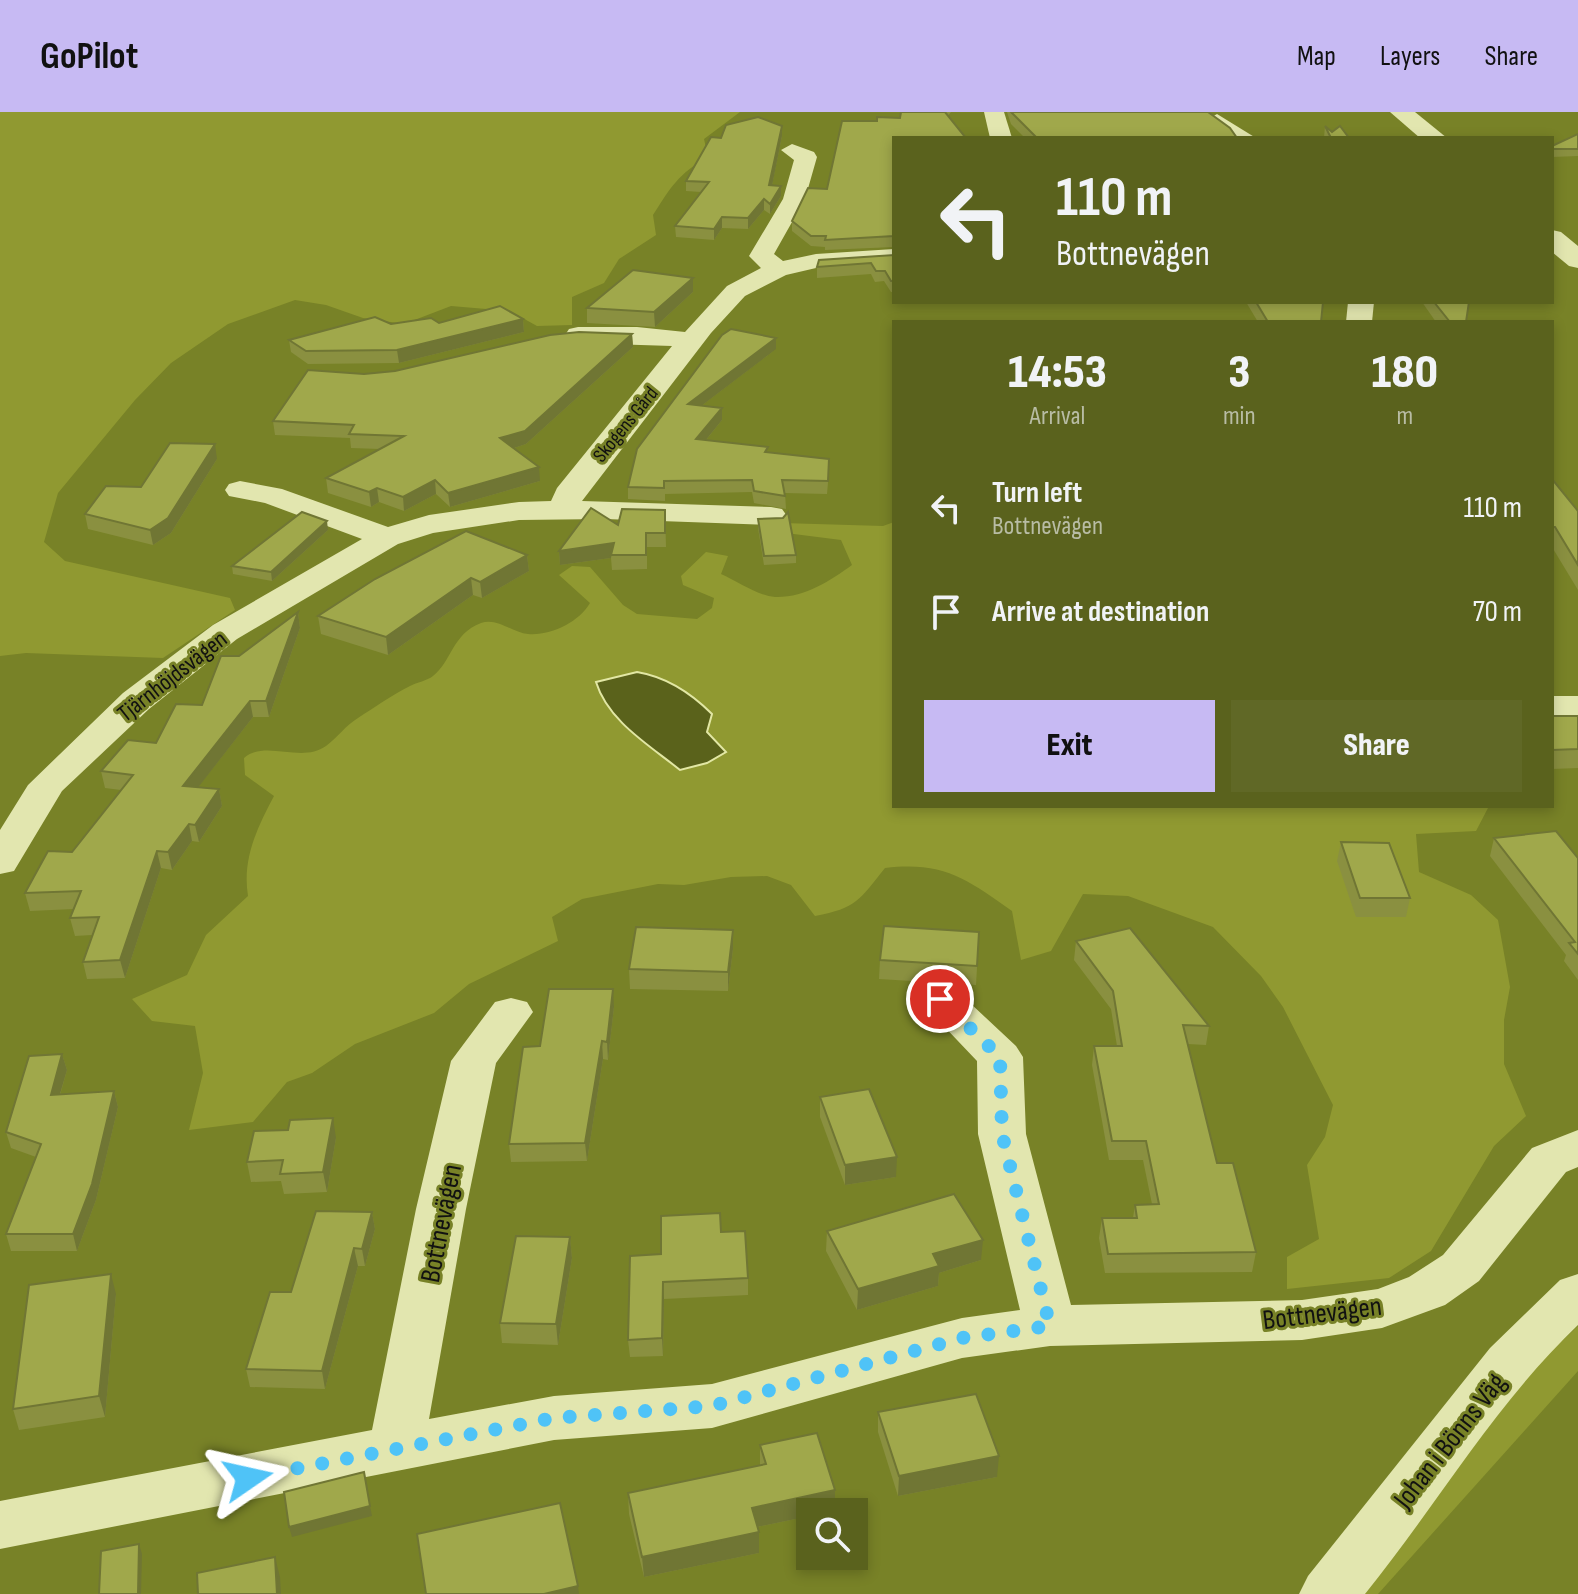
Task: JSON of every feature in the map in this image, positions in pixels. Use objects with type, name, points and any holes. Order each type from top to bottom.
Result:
[{"type":"street","points":[[994,112],[1000,136]]},
{"type":"street","points":[[1401,112],[1432,136]]},
{"type":"street","points":[[1217,120],[1242,136]]},
{"type":"street","points":[[778,269],[761,256],[794,199],[806,157],[792,150]]},
{"type":"street","points":[[1554,240],[1578,260]]},
{"type":"street","name":"Skogens Gård","points":[[564,509],[568,494],[690,340],[736,291],[778,269],[816,261],[892,256]]},
{"type":"street","points":[[549,337],[594,333],[690,340]]},
{"type":"street","points":[[240,490],[271,495],[387,537]]},
{"type":"street","name":"Tjärnhöjdsvägen","points":[[0,862],[47,785],[136,701],[225,632],[387,537],[444,522],[519,511],[564,509],[771,516]]},
{"type":"street","points":[[1554,707],[1578,707]]},
{"type":"street","points":[[940,999],[1000,1057],[1002,1134],[1050,1326]]},
{"type":"street","name":"Bottnevägen","points":[[397,1446],[441,1209],[474,1061],[511,1012]]},
{"type":"street","name":"Bottnevägen","points":[[0,1525],[554,1418],[712,1406],[962,1338],[1050,1326],[1302,1320],[1382,1308],[1427,1291],[1461,1268],[1549,1160],[1578,1147]]},
{"type":"street","name":"Johan i Bönns Väg","points":[[1329,1594],[1499,1374],[1548,1319],[1578,1294]]},
{"type":"shaded area","points":[[0,112],[740,112],[704,139],[708,157],[676,182],[653,215],[656,235],[619,259],[604,283],[572,297],[572,325],[537,326],[510,311],[451,306],[404,324],[363,318],[326,305],[295,300],[228,324],[171,363],[135,400],[58,493],[44,542],[65,561],[230,598],[235,610],[163,658],[26,653],[0,656]]},
{"type":"shaded area","points":[[782,523],[883,526],[892,523],[892,808],[1488,808],[1476,831],[1416,834],[1419,872],[1471,895],[1498,920],[1510,987],[1504,1020],[1504,1064],[1526,1116],[1494,1146],[1431,1251],[1389,1278],[1287,1289],[1287,1257],[1319,1239],[1307,1165],[1325,1137],[1333,1105],[1283,1007],[1261,976],[1213,927],[1128,896],[1083,894],[1051,951],[1021,960],[1012,911],[967,881],[923,867],[885,868],[849,906],[815,916],[791,885],[767,876],[731,877],[684,885],[658,884],[582,899],[552,917],[558,941],[469,984],[434,1013],[355,1044],[312,1073],[287,1082],[253,1122],[189,1130],[203,1073],[195,1026],[152,1021],[132,999],[187,975],[206,935],[248,896],[249,857],[274,796],[245,775],[244,758],[263,751],[306,753],[326,746],[377,705],[433,676],[464,634],[481,623],[493,622],[522,633],[537,634],[572,622],[590,603],[559,575],[572,566],[590,567],[623,605],[637,614],[697,619],[712,608],[714,598],[683,585],[681,576],[706,552],[728,556],[721,574],[775,597],[796,595],[816,587],[852,565],[841,540],[778,532]],"holes":[[[597,682],[680,770],[643,741],[610,709]]]},
{"type":"shaded area","points":[[637,672],[668,682],[704,706],[712,714],[707,732],[726,752],[707,763],[680,770],[631,731],[610,709],[596,682]]},
{"type":"shaded area","points":[[1578,1326],[1578,1371],[1378,1594],[1358,1594],[1540,1361]]},
{"type":"building","points":[[901,112],[945,112],[964,136],[892,136],[892,236],[825,240],[826,236],[811,236],[792,221],[808,188],[827,189],[842,121],[900,118]]},
{"type":"building","points":[[1011,112],[1208,112],[1236,136],[1035,136]]},
{"type":"building","points":[[758,117],[782,126],[769,185],[781,186],[770,204],[764,199],[748,218],[722,217],[714,229],[675,226],[709,182],[686,181],[711,137],[721,138],[726,125]]},
{"type":"building","points":[[1325,126],[1332,132],[1340,126],[1348,136],[1330,136]]},
{"type":"building","points":[[1578,134],[1578,149],[1554,149],[1554,145]]},
{"type":"building","points":[[892,255],[892,281],[885,271],[876,271],[871,263],[817,267],[819,260]]},
{"type":"building","points":[[633,270],[693,278],[654,312],[587,308]]},
{"type":"building","points":[[1257,304],[1323,304],[1321,320],[1267,320]]},
{"type":"building","points":[[1436,304],[1469,304],[1466,320],[1448,320]]},
{"type":"building","points":[[500,306],[523,319],[397,350],[306,351],[289,340],[375,317],[391,324],[431,318],[439,323]]},
{"type":"building","points":[[731,329],[776,338],[688,404],[722,408],[696,439],[768,447],[765,452],[829,459],[828,481],[782,480],[785,496],[754,491],[752,480],[664,481],[664,488],[628,487],[637,449],[722,335]]},
{"type":"building","points":[[579,332],[632,334],[525,431],[500,438],[539,467],[448,493],[435,480],[403,497],[377,488],[369,492],[326,478],[404,436],[349,434],[354,425],[273,421],[308,370],[364,374],[395,371],[550,335]]},
{"type":"building","points":[[170,443],[215,444],[168,518],[150,530],[85,514],[106,486],[141,487]]},
{"type":"building","points":[[1554,481],[1578,511],[1578,565],[1555,527]]},
{"type":"building","points":[[591,508],[618,525],[622,509],[665,510],[665,533],[646,533],[646,555],[611,555],[614,543],[559,551]]},
{"type":"building","points":[[302,512],[327,521],[271,572],[232,566]]},
{"type":"building","points":[[788,512],[796,555],[764,556],[758,519],[783,518]]},
{"type":"building","points":[[466,531],[527,555],[480,582],[471,578],[386,637],[318,616],[375,579]]},
{"type":"building","points":[[298,612],[266,701],[250,701],[183,786],[219,789],[195,825],[189,824],[168,852],[157,851],[120,960],[83,962],[99,917],[70,918],[81,891],[25,893],[48,851],[72,852],[133,775],[101,771],[128,740],[156,743],[176,704],[202,705],[221,656],[239,656]]},
{"type":"building","points":[[1554,716],[1578,716],[1578,749],[1554,750]]},
{"type":"building","points":[[1556,831],[1578,858],[1578,954],[1569,943],[1575,942],[1494,838]]},
{"type":"building","points":[[1341,842],[1389,843],[1410,898],[1360,898]]},
{"type":"building","points":[[884,926],[979,932],[977,966],[880,960]]},
{"type":"building","points":[[636,927],[733,930],[728,972],[629,969]]},
{"type":"building","points":[[1130,928],[1209,1026],[1183,1025],[1217,1163],[1233,1163],[1256,1252],[1108,1254],[1102,1218],[1137,1218],[1135,1205],[1159,1204],[1146,1141],[1112,1141],[1094,1046],[1122,1046],[1113,991],[1076,941]]},
{"type":"building","points":[[549,989],[613,989],[607,1042],[602,1041],[585,1143],[509,1144],[523,1047],[540,1046]]},
{"type":"building","points":[[62,1054],[51,1095],[114,1091],[92,1184],[73,1234],[6,1234],[41,1144],[6,1132],[29,1056]]},
{"type":"building","points":[[869,1089],[897,1157],[845,1165],[820,1097]]},
{"type":"building","points":[[333,1118],[323,1172],[280,1174],[283,1160],[247,1162],[254,1131],[288,1130],[290,1120]]},
{"type":"building","points":[[954,1194],[983,1240],[933,1254],[939,1266],[858,1289],[827,1231]]},
{"type":"building","points":[[316,1211],[372,1212],[362,1249],[354,1248],[322,1371],[246,1369],[270,1292],[291,1292]]},
{"type":"building","points":[[720,1213],[721,1232],[745,1231],[748,1278],[663,1282],[662,1338],[628,1340],[630,1256],[661,1254],[661,1216]]},
{"type":"building","points":[[516,1236],[570,1237],[556,1324],[500,1323]]},
{"type":"building","points":[[111,1274],[99,1396],[13,1409],[29,1285]]},
{"type":"building","points":[[976,1394],[999,1456],[899,1476],[878,1412]]},
{"type":"building","points":[[817,1433],[835,1490],[752,1508],[759,1532],[642,1557],[628,1493],[766,1464],[760,1445]]},
{"type":"building","points":[[364,1472],[370,1506],[289,1527],[284,1492]]},
{"type":"building","points":[[560,1503],[578,1586],[544,1594],[426,1594],[417,1534]]},
{"type":"building","points":[[139,1544],[138,1594],[99,1594],[101,1551]]},
{"type":"building","points":[[275,1557],[277,1594],[198,1594],[197,1573]]},
{"type":"route","points":[[248,1478],[397,1446],[554,1418],[712,1406],[962,1338],[1050,1326],[1002,1134],[1000,1057],[940,999]]}]
